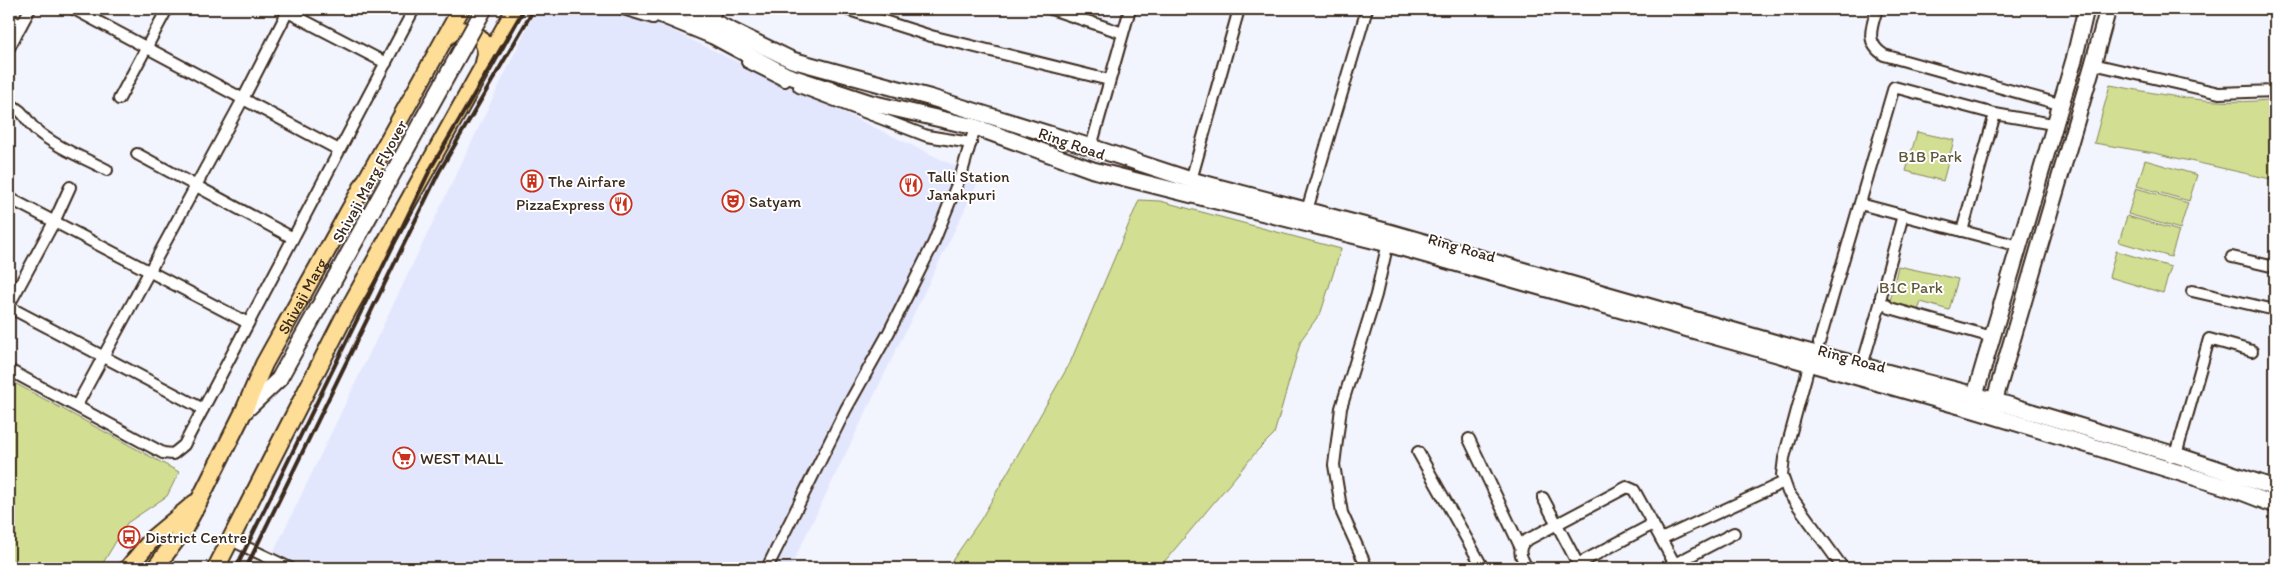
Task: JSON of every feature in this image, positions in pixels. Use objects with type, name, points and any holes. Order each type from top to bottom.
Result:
[{"type":"main road","name":"Shivaji Marg","points":[[128,568],[146,545],[167,524],[199,501],[243,413],[264,364],[461,9]]},
{"type":"main road","points":[[215,568],[343,319],[515,9]]},
{"type":"main road","points":[[442,42],[458,30],[471,31],[477,34],[485,45],[486,58],[483,64]]},
{"type":"main road","points":[[155,568],[183,531],[199,501]]},
{"type":"street","points":[[9,48],[30,9]]},
{"type":"street","points":[[74,9],[340,150]]},
{"type":"street","points":[[119,99],[167,9]]},
{"type":"street","points":[[9,370],[163,453],[173,454],[184,445],[414,9]]},
{"type":"street","name":"Shivaji Marg Flyover","points":[[243,413],[279,379],[484,9]]},
{"type":"street","points":[[623,9],[641,13],[710,41],[771,76],[927,136],[971,143]]},
{"type":"street","name":"Ring Road","points":[[647,9],[713,36],[786,75],[871,103],[975,127],[1093,170],[1389,238],[1862,366],[1974,403]]},
{"type":"street","name":"Ring Road","points":[[687,9],[714,14],[792,60],[932,98],[1191,180],[1308,210],[1389,238]]},
{"type":"street","points":[[846,9],[931,36],[1110,80]]},
{"type":"street","points":[[1050,9],[1123,33]]},
{"type":"street","points":[[1091,147],[1130,9]]},
{"type":"street","points":[[1191,180],[1239,9]]},
{"type":"street","points":[[1308,210],[1367,9]]},
{"type":"street","points":[[1876,9],[1870,31],[1871,42],[1876,50],[1884,55],[2059,104]]},
{"type":"street","points":[[1974,403],[2053,124],[2074,60],[2086,9]]},
{"type":"street","points":[[1994,409],[2094,64],[2108,9]]},
{"type":"street","points":[[77,405],[243,99],[285,10],[386,62]]},
{"type":"street","points":[[9,19],[21,25]]},
{"type":"street","points":[[2094,64],[2219,93],[2275,91]]},
{"type":"street","points":[[1843,568],[1788,492],[1782,475],[1784,458],[1813,354],[1894,87],[1995,114],[2053,124]]},
{"type":"street","points":[[9,104],[23,112],[36,130],[43,135],[107,170]]},
{"type":"street","points":[[1962,231],[1995,114]]},
{"type":"street","points":[[767,568],[846,409],[889,332],[933,244],[962,172],[975,127]]},
{"type":"street","points":[[137,154],[293,238]]},
{"type":"street","points":[[70,187],[54,222],[9,306],[203,409]]},
{"type":"street","points":[[9,198],[248,323]]},
{"type":"street","points":[[1860,204],[2019,246]]},
{"type":"street","points":[[1862,366],[1903,215]]},
{"type":"street","points":[[1367,568],[1342,513],[1334,465],[1341,408],[1376,295],[1389,238]]},
{"type":"street","points":[[2232,257],[2275,268]]},
{"type":"street","points":[[2192,292],[2275,310]]},
{"type":"street","points":[[1881,301],[1890,308],[1992,337]]},
{"type":"street","points":[[2176,456],[2209,339],[2252,350]]},
{"type":"street","name":"Ring Road","points":[[1813,354],[1994,409],[2236,490],[2275,505]]},
{"type":"street","name":"Ring Road","points":[[1994,409],[2176,456],[2275,488]]},
{"type":"street","points":[[1469,439],[1520,546],[1519,551],[1527,568]]},
{"type":"street","points":[[1418,452],[1483,568]]},
{"type":"street","points":[[1661,539],[1784,482]]},
{"type":"street","points":[[1520,546],[1525,541],[1628,487],[1634,490],[1661,539],[1673,567],[1734,533]]},
{"type":"street","points":[[1543,498],[1579,566],[1653,524]]},
{"type":"street","points":[[231,540],[290,568]]},
{"type":"shaded area","points":[[536,9],[627,9],[980,178],[790,568],[266,568]]},
{"type":"green space","points":[[2110,85],[2213,101],[2233,102],[2275,99],[2275,180],[2154,153],[2094,143]]},
{"type":"green space","name":"B1B Park","points":[[1917,132],[1954,140],[1943,181],[1906,171]]},
{"type":"green space","points":[[2145,160],[2197,175],[2189,201],[2137,186]]},
{"type":"green space","points":[[2136,188],[2188,203],[2180,229],[2128,214]]},
{"type":"green space","points":[[1139,200],[1160,201],[1341,249],[1321,312],[1301,340],[1274,434],[1257,451],[1159,568],[947,568],[981,519],[1070,363]]},
{"type":"green space","points":[[2127,216],[2179,231],[2171,257],[2119,242]]},
{"type":"green space","points":[[2116,251],[2171,267],[2163,293],[2109,277]]},
{"type":"green space","name":"B1C Park","points":[[1898,266],[1958,279],[1949,310],[1921,302],[1917,313],[1889,306]]},
{"type":"green space","points":[[9,380],[179,472],[167,496],[127,523],[100,568],[9,568]]},
{"type":"railway","points":[[236,568],[431,168],[524,9]]},
{"type":"railway","points":[[246,568],[439,172],[534,9]]},
{"type":"place","name":"The Airfare","points":[[532,181]]},
{"type":"place","name":"Talli Station Janakpuri","points":[[911,185]]},
{"type":"place","name":"Satyam","points":[[733,201]]},
{"type":"place","name":"PizzaExpress","points":[[621,204]]},
{"type":"place","name":"WEST MALL","points":[[404,458]]},
{"type":"place","name":"District Centre","points":[[129,537]]}]
